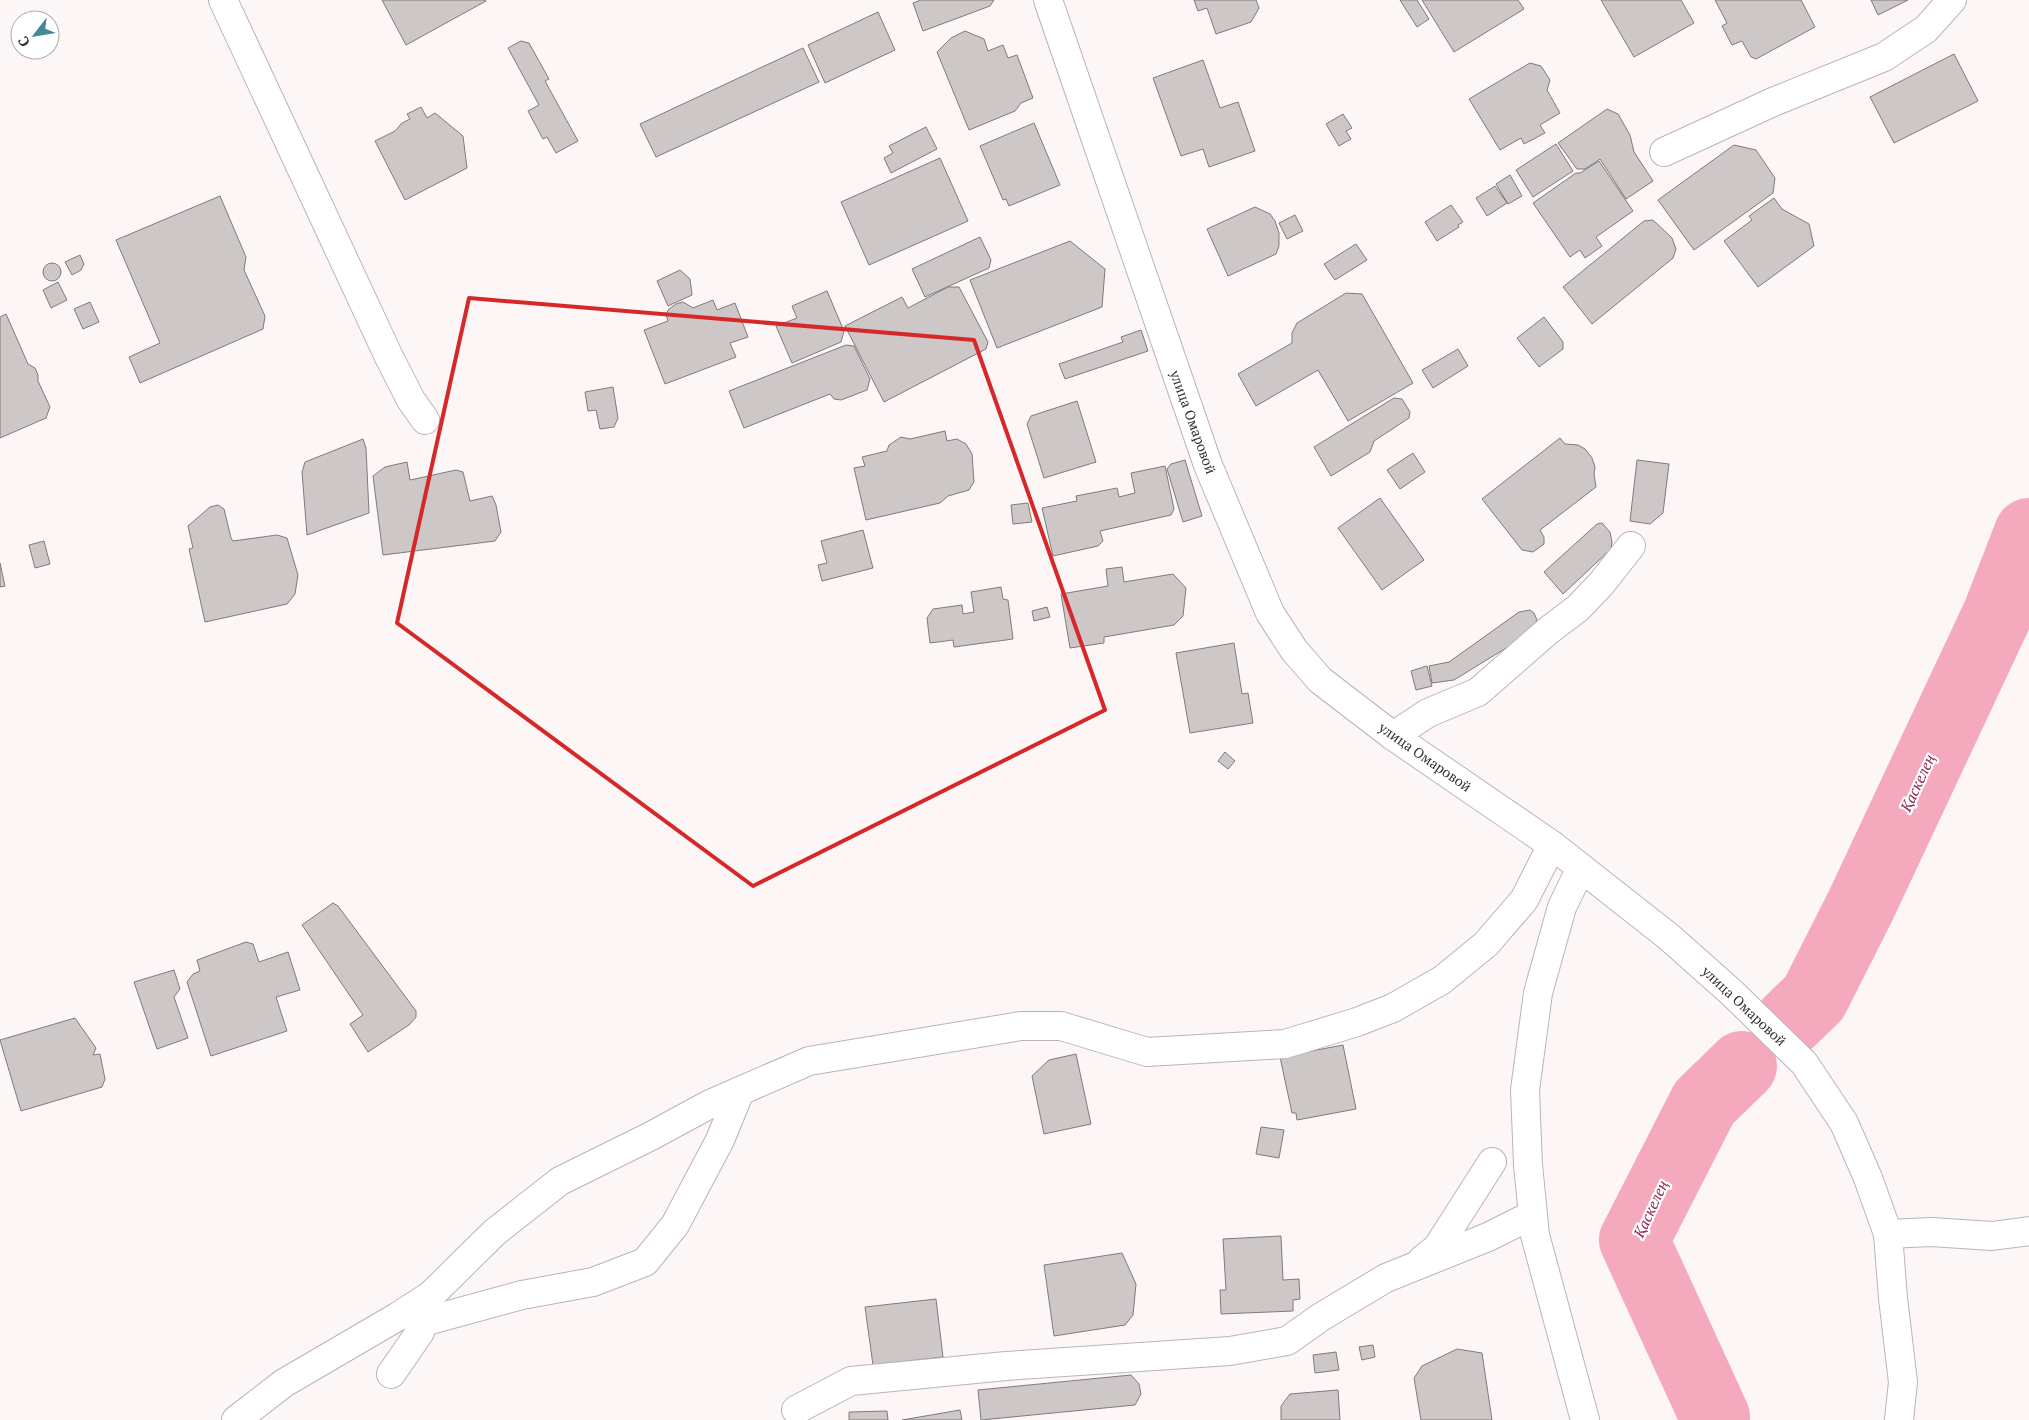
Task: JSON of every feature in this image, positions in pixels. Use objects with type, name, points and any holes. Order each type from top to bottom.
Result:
[{"type":"street","points":[[223,0],[389,357],[411,400],[425,420]]},
{"type":"street","name":"улица Омаровой","points":[[1048,0],[1205,456],[1270,613],[1294,650],[1320,680],[1393,736],[1552,844],[1669,937],[1731,992],[1804,1063],[1844,1123],[1868,1178],[1888,1234],[1903,1382],[1899,1420]]},
{"type":"street","points":[[1664,152],[1773,102],[1884,57],[1926,29],[1952,0]]},
{"type":"street","points":[[1393,736],[1428,713],[1478,692],[1549,630],[1578,608],[1631,546]]},
{"type":"street","points":[[236,1420],[284,1383],[431,1295],[495,1232],[560,1181],[652,1136],[710,1104],[809,1061],[1021,1026],[1061,1026],[1147,1052],[1285,1044],[1357,1022],[1393,1008],[1442,980],[1486,944],[1524,900],[1552,844]]},
{"type":"street","points":[[1581,868],[1562,907],[1538,993],[1526,1090],[1528,1165],[1535,1235],[1585,1420]]},
{"type":"street","points":[[423,1322],[522,1295],[593,1282],[645,1262],[676,1225],[720,1140],[740,1091]]},
{"type":"street","points":[[1414,1267],[1437,1248],[1492,1162]]},
{"type":"street","points":[[796,1410],[852,1381],[1006,1366],[1230,1351],[1287,1341],[1321,1317],[1386,1278],[1488,1236],[1532,1215]]},
{"type":"street","points":[[1888,1234],[1931,1232],[1992,1236],[2029,1231]]},
{"type":"street","points":[[391,1374],[420,1332],[431,1295]]},
{"type":"highlighted area","points":[[469,298],[974,340],[1105,710],[753,886],[397,623]]},
{"type":"building","points":[[382,0],[485,0],[486,1],[406,45]]},
{"type":"building","points":[[921,0],[994,0],[990,6],[923,31],[913,3]]},
{"type":"building","points":[[1194,0],[1256,0],[1259,8],[1251,22],[1216,34],[1207,8],[1198,11]]},
{"type":"building","points":[[1400,0],[1417,0],[1429,19],[1417,27]]},
{"type":"building","points":[[1422,0],[1518,0],[1524,9],[1454,52]]},
{"type":"building","points":[[1601,0],[1681,0],[1694,23],[1634,57]]},
{"type":"building","points":[[1715,0],[1801,0],[1815,27],[1756,59],[1751,57],[1742,41],[1732,45],[1722,26],[1727,23]]},
{"type":"building","points":[[1871,0],[1908,0],[1878,15]]},
{"type":"building","points":[[878,12],[895,50],[825,83],[808,45]]},
{"type":"building","points":[[965,31],[984,39],[988,51],[1003,45],[1008,58],[1017,55],[1033,98],[1021,103],[1015,111],[969,130],[937,52],[951,38]]},
{"type":"building","points":[[521,41],[529,43],[549,79],[545,81],[578,141],[556,153],[547,137],[543,139],[528,111],[539,105],[508,48]]},
{"type":"building","points":[[803,48],[819,82],[656,157],[640,124]]},
{"type":"building","points":[[1954,54],[1978,101],[1894,143],[1870,97]]},
{"type":"building","points":[[1203,60],[1220,108],[1238,102],[1255,151],[1209,167],[1203,149],[1181,156],[1153,78]]},
{"type":"building","points":[[1530,63],[1541,66],[1550,80],[1547,90],[1560,113],[1540,125],[1545,133],[1524,144],[1521,138],[1500,150],[1469,99]]},
{"type":"building","points":[[421,107],[427,118],[435,113],[463,136],[467,168],[405,200],[375,141],[395,131],[402,123],[410,119],[407,114]]},
{"type":"building","points":[[1607,109],[1618,114],[1630,135],[1634,152],[1653,181],[1626,199],[1600,159],[1585,169],[1577,169],[1558,143]]},
{"type":"building","points":[[1343,114],[1352,128],[1346,131],[1351,139],[1339,146],[1326,124]]},
{"type":"building","points":[[1034,123],[1060,185],[1009,206],[1006,199],[1003,200],[980,146]]},
{"type":"building","points":[[926,127],[937,149],[891,173],[884,158],[893,153],[889,146]]},
{"type":"building","points":[[1556,144],[1573,171],[1533,197],[1516,170]]},
{"type":"building","points":[[1734,145],[1756,150],[1775,178],[1773,193],[1694,250],[1658,200]]},
{"type":"building","points":[[940,158],[968,221],[869,265],[841,202]]},
{"type":"building","points":[[1599,161],[1633,211],[1596,237],[1602,246],[1585,258],[1580,250],[1570,257],[1533,203],[1576,173],[1580,173]]},
{"type":"building","points":[[1510,175],[1522,196],[1508,204],[1496,184]]},
{"type":"building","points":[[1495,186],[1507,203],[1487,216],[1476,198]]},
{"type":"building","points":[[220,196],[246,257],[244,270],[265,316],[263,329],[140,383],[129,357],[160,343],[116,240]]},
{"type":"building","points":[[1774,198],[1782,209],[1809,224],[1814,246],[1758,287],[1724,241],[1752,220],[1749,216]]},
{"type":"building","points":[[1451,205],[1463,222],[1458,225],[1459,227],[1437,241],[1425,222]]},
{"type":"building","points":[[1255,207],[1270,214],[1275,221],[1279,233],[1279,246],[1276,254],[1228,276],[1207,229]]},
{"type":"building","points":[[1295,215],[1303,231],[1287,239],[1279,223]]},
{"type":"building","points":[[1653,220],[1672,238],[1676,249],[1673,258],[1592,324],[1563,287],[1644,221]]},
{"type":"building","points":[[980,237],[991,260],[989,268],[925,297],[912,269]]},
{"type":"building","points":[[1070,241],[1105,269],[1102,307],[997,348],[970,280]]},
{"type":"building","points":[[1356,244],[1367,260],[1335,280],[1324,264]]},
{"type":"building","points":[[80,255],[84,264],[81,270],[72,275],[65,262]]},
{"type":"building","points":[[52,263],[58,266],[61,272],[58,278],[52,281],[46,278],[43,272],[46,266]]},
{"type":"building","points":[[680,270],[690,279],[692,295],[668,306],[657,281]]},
{"type":"building","points":[[58,282],[67,300],[51,308],[43,290]]},
{"type":"building","points":[[948,287],[959,287],[988,342],[986,349],[884,402],[845,326],[902,297],[908,308]]},
{"type":"building","points":[[827,291],[844,331],[841,342],[792,363],[776,326],[797,318],[792,306]]},
{"type":"building","points":[[1346,293],[1362,294],[1413,383],[1348,421],[1318,370],[1256,406],[1238,374],[1292,343],[1292,333],[1297,323]]},
{"type":"building","points":[[713,300],[717,310],[735,303],[748,337],[730,343],[736,357],[665,384],[644,330],[668,321],[666,314],[676,304],[683,302],[693,308]]},
{"type":"building","points":[[90,302],[99,322],[83,329],[74,309]]},
{"type":"building","points":[[6,314],[28,364],[35,368],[38,381],[50,407],[46,418],[0,438],[0,317]]},
{"type":"building","points":[[1544,317],[1563,342],[1563,349],[1539,367],[1517,338]]},
{"type":"building","points":[[1141,330],[1148,351],[1065,379],[1059,364],[1123,342],[1121,337]]},
{"type":"building","points":[[846,345],[854,346],[870,379],[867,390],[841,400],[834,399],[830,394],[744,428],[729,391]]},
{"type":"building","points":[[1458,349],[1468,366],[1433,388],[1422,370]]},
{"type":"building","points":[[613,387],[618,418],[614,427],[600,429],[596,410],[588,411],[585,392]]},
{"type":"building","points":[[1394,398],[1402,399],[1410,412],[1409,418],[1374,441],[1370,452],[1331,476],[1314,447]]},
{"type":"building","points":[[1077,401],[1096,462],[1044,478],[1027,424],[1031,416]]},
{"type":"building","points":[[945,431],[947,441],[957,439],[966,444],[972,454],[974,482],[969,490],[948,496],[940,503],[866,520],[854,468],[865,466],[862,457],[887,451],[889,445],[901,437],[910,439]]},
{"type":"building","points":[[1560,438],[1565,444],[1578,445],[1585,449],[1592,458],[1595,467],[1596,487],[1540,530],[1544,537],[1544,544],[1533,552],[1522,550],[1482,499]]},
{"type":"building","points":[[363,439],[366,448],[369,513],[307,535],[302,472],[305,462]]},
{"type":"building","points":[[1413,453],[1425,472],[1400,489],[1387,470]]},
{"type":"building","points":[[1185,460],[1202,516],[1183,522],[1167,469],[1171,464]]},
{"type":"building","points":[[1637,460],[1669,464],[1663,513],[1650,524],[1630,521]]},
{"type":"building","points":[[407,462],[410,480],[456,470],[463,472],[470,501],[492,496],[496,505],[501,532],[495,541],[383,555],[373,476],[385,467]]},
{"type":"building","points":[[1165,466],[1174,509],[1171,515],[1100,531],[1103,541],[1098,546],[1053,556],[1042,508],[1077,501],[1076,496],[1117,488],[1119,497],[1135,493],[1131,473]]},
{"type":"building","points":[[1380,498],[1424,560],[1382,590],[1338,528]]},
{"type":"building","points":[[1028,503],[1032,522],[1013,524],[1011,505]]},
{"type":"building","points":[[218,505],[224,509],[233,541],[277,535],[287,538],[298,575],[295,594],[287,604],[205,622],[189,549],[193,548],[188,526],[210,507]]},
{"type":"building","points":[[1602,523],[1610,532],[1611,549],[1563,594],[1544,572],[1597,524]]},
{"type":"building","points":[[863,530],[873,568],[822,581],[818,565],[827,563],[821,541]]},
{"type":"building","points":[[44,541],[50,564],[35,568],[29,545]]},
{"type":"building","points":[[0,563],[5,586],[0,587]]},
{"type":"building","points":[[1122,567],[1124,582],[1173,574],[1186,588],[1183,616],[1174,625],[1104,637],[1104,643],[1070,648],[1061,594],[1108,586],[1106,569]]},
{"type":"building","points":[[1001,587],[1003,599],[1008,600],[1013,639],[954,647],[953,640],[930,643],[927,618],[933,609],[962,605],[963,614],[974,612],[971,592]]},
{"type":"building","points":[[1047,607],[1050,617],[1034,621],[1032,611]]},
{"type":"building","points":[[1530,610],[1534,613],[1537,620],[1529,634],[1454,680],[1432,683],[1429,666],[1449,662],[1519,612]]},
{"type":"building","points":[[1234,643],[1242,694],[1248,693],[1253,723],[1190,733],[1176,653]]},
{"type":"building","points":[[1427,666],[1432,686],[1416,690],[1411,671]]},
{"type":"building","points":[[1225,752],[1235,761],[1228,769],[1218,761]]},
{"type":"building","points":[[333,903],[338,906],[416,1011],[416,1017],[409,1025],[368,1052],[350,1024],[363,1015],[302,925]]},
{"type":"building","points":[[246,942],[253,944],[259,962],[288,952],[300,990],[276,997],[287,1031],[211,1056],[187,982],[193,974],[200,971],[197,960]]},
{"type":"building","points":[[174,970],[180,989],[174,997],[188,1038],[157,1049],[134,982]]},
{"type":"building","points":[[75,1018],[96,1048],[93,1055],[100,1054],[105,1079],[102,1087],[21,1111],[0,1040]]},
{"type":"building","points":[[1343,1045],[1356,1109],[1297,1120],[1296,1113],[1292,1113],[1280,1057]]},
{"type":"building","points":[[1076,1054],[1091,1124],[1044,1134],[1032,1076],[1049,1060]]},
{"type":"building","points":[[1261,1127],[1284,1130],[1279,1158],[1256,1154]]},
{"type":"building","points":[[1281,1236],[1283,1280],[1299,1279],[1300,1299],[1293,1300],[1293,1311],[1221,1314],[1220,1290],[1226,1290],[1223,1239]]},
{"type":"building","points":[[1122,1253],[1136,1284],[1133,1315],[1125,1325],[1054,1336],[1044,1265]]},
{"type":"building","points":[[936,1299],[943,1357],[873,1365],[865,1307]]},
{"type":"building","points":[[1373,1345],[1375,1357],[1362,1360],[1359,1347]]},
{"type":"building","points":[[1457,1349],[1482,1353],[1492,1420],[1421,1420],[1414,1378],[1422,1366]]},
{"type":"building","points":[[1336,1352],[1339,1370],[1315,1373],[1313,1355]]},
{"type":"building","points":[[1131,1375],[1139,1384],[1141,1394],[1135,1405],[981,1420],[978,1390]]},
{"type":"building","points":[[1338,1390],[1340,1420],[1281,1420],[1281,1406],[1290,1394]]},
{"type":"building","points":[[960,1410],[962,1420],[902,1420]]},
{"type":"building","points":[[887,1411],[888,1420],[849,1420],[849,1412]]},
{"type":"waterway","name":"Қаскелең","points":[[1789,1022],[1814,998],[1861,905],[1998,613],[2029,533]]},
{"type":"waterway","name":"Қаскелең","points":[[1714,1420],[1715,1417],[1634,1240],[1704,1103],[1742,1066]]}]
